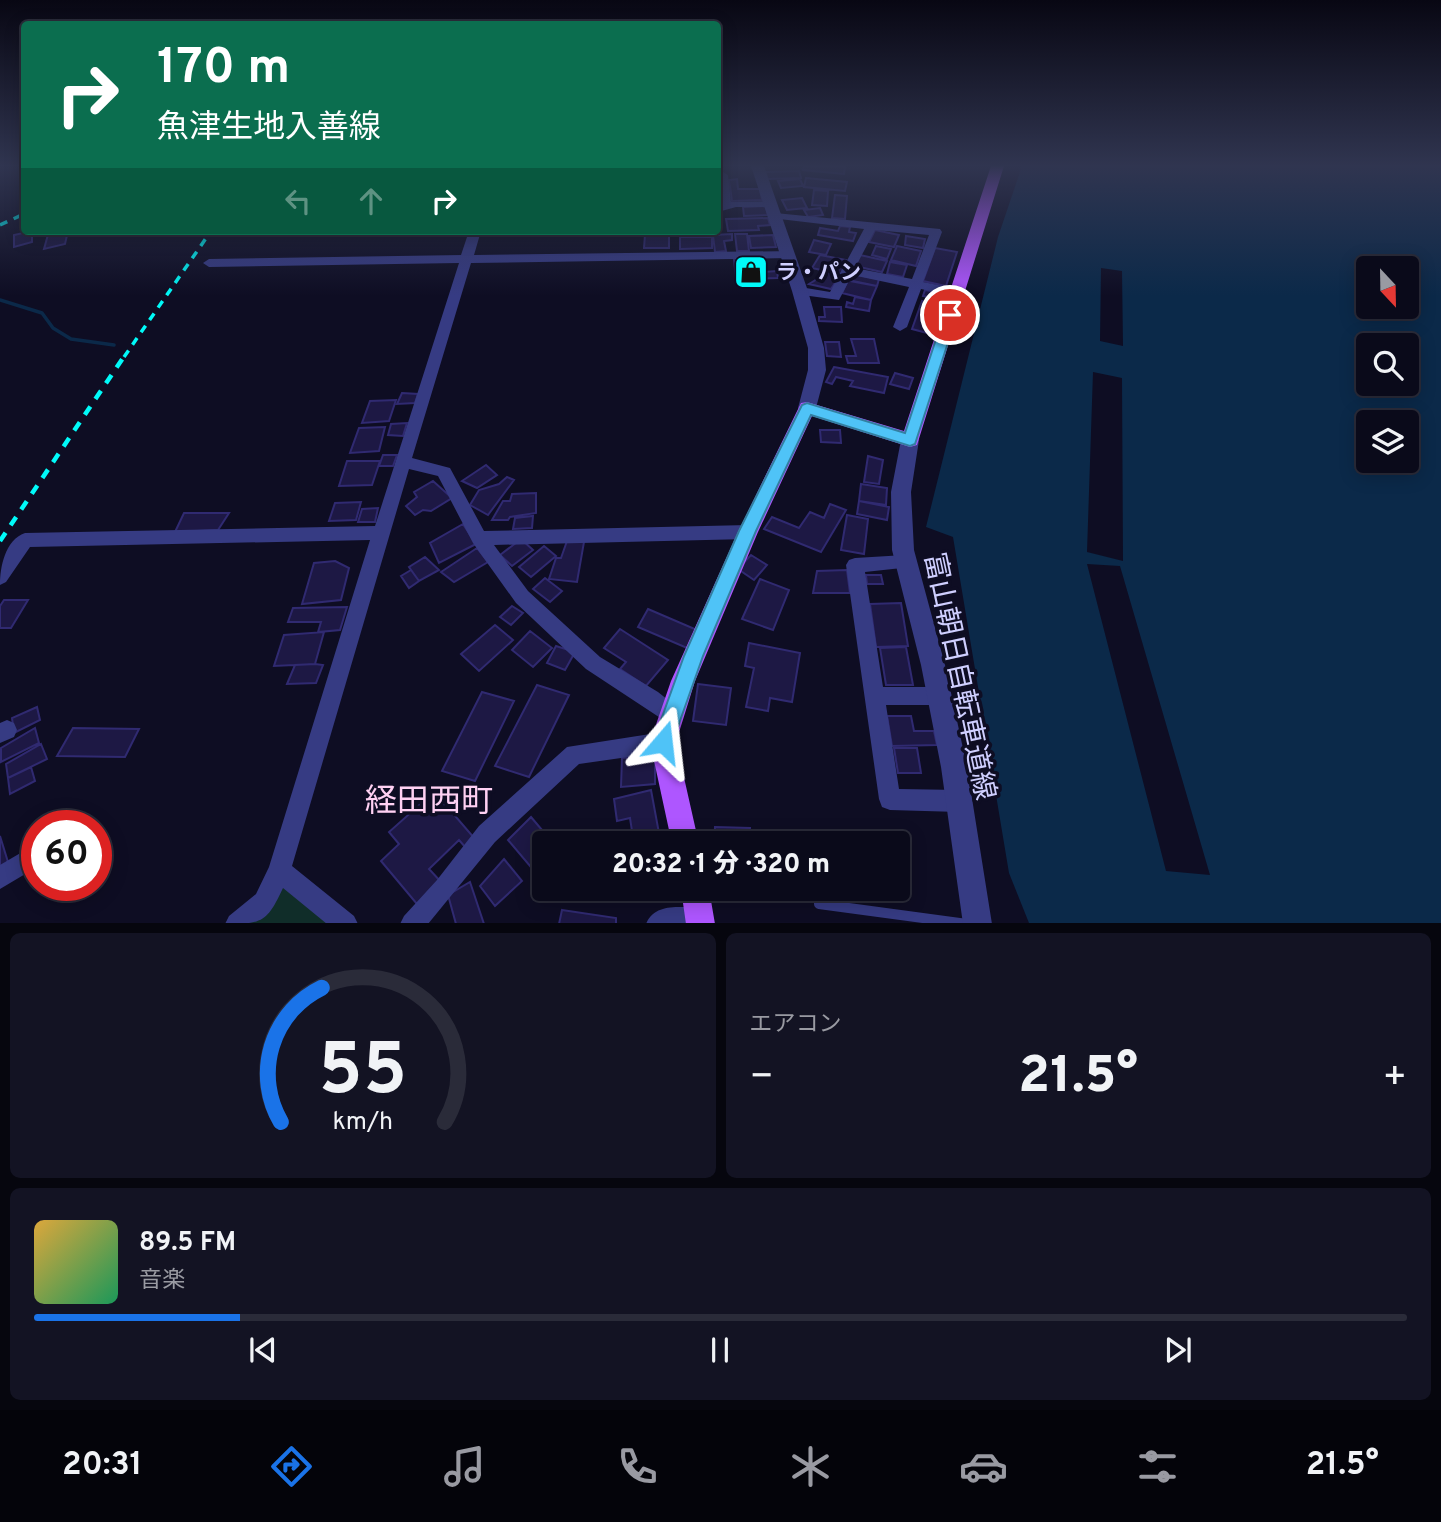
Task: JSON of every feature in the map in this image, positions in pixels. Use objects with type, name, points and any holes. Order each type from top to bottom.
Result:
[{"type":"main road","points":[[683,831],[663,742],[683,681],[748,531],[807,408],[910,440],[984,209]]},
{"type":"main road","points":[[697,901],[701,921]]},
{"type":"street","points":[[757,209],[871,226],[936,232],[900,327]]},
{"type":"street","points":[[772,210],[816,348],[817,370],[807,408]]},
{"type":"street","points":[[800,291],[834,297],[871,226]]},
{"type":"street","points":[[237,923],[264,902],[279,870],[474,235]]},
{"type":"street","points":[[209,263],[788,254]]},
{"type":"street","points":[[848,270],[958,293]]},
{"type":"street","name":"富山朝日自転車道線","points":[[910,440],[901,492],[905,562],[939,696],[960,801],[978,923]]},
{"type":"street","points":[[404,463],[444,472],[478,538],[522,597],[593,663],[651,699],[671,715]]},
{"type":"street","points":[[478,538],[748,531]]},
{"type":"street","points":[[0,577],[25,540],[381,533]]},
{"type":"street","points":[[905,562],[855,565],[890,799],[960,801]]},
{"type":"street","points":[[875,696],[939,696]]},
{"type":"street","points":[[413,923],[445,888],[487,834],[574,754],[663,742]]},
{"type":"street","points":[[0,878],[21,864]]},
{"type":"street","points":[[279,870],[346,923]]},
{"type":"street","points":[[658,923],[661,920],[701,921]]},
{"type":"lane","points":[[819,904],[967,923]]},
{"type":"green space","points":[[284,881],[334,923],[244,923]]},
{"type":"water","points":[[1007,209],[1441,209],[1441,923],[1029,923],[1009,873],[953,537],[926,527],[998,237]]},
{"type":"pier","points":[[1101,268],[1122,271],[1123,346],[1100,341]]},
{"type":"pier","points":[[1093,372],[1122,378],[1123,561],[1087,552]]},
{"type":"pier","points":[[1087,564],[1120,566],[1210,875],[1166,871]]},
{"type":"building","points":[[743,209],[767,209],[768,215],[744,216]]},
{"type":"building","points":[[820,209],[823,215],[808,217],[804,210]]},
{"type":"building","points":[[833,209],[846,209],[845,219],[832,218]]},
{"type":"building","points":[[768,218],[770,225],[758,226],[759,230],[728,231],[726,219]]},
{"type":"building","points":[[840,226],[850,227],[849,232],[856,233],[853,241],[818,235],[820,228],[838,231]]},
{"type":"building","points":[[875,230],[899,235],[894,247],[869,242]]},
{"type":"building","points":[[732,234],[732,240],[724,241],[726,251],[715,252],[713,235]]},
{"type":"building","points":[[735,234],[747,234],[749,251],[737,251]]},
{"type":"building","points":[[14,235],[32,235],[32,242],[14,247]]},
{"type":"building","points":[[48,235],[67,235],[65,244],[44,249]]},
{"type":"building","points":[[645,235],[669,235],[669,248],[644,248]]},
{"type":"building","points":[[773,235],[776,247],[751,248],[749,236]]},
{"type":"building","points":[[906,236],[925,239],[923,248],[905,245]]},
{"type":"building","points":[[680,237],[712,237],[712,248],[680,249]]},
{"type":"building","points":[[814,240],[831,244],[826,255],[809,252]]},
{"type":"building","points":[[876,246],[891,249],[887,259],[872,255]]},
{"type":"building","points":[[897,246],[921,251],[916,266],[891,260]]},
{"type":"building","points":[[935,248],[957,252],[946,286],[923,281]]},
{"type":"building","points":[[820,255],[846,260],[841,274],[812,268]]},
{"type":"building","points":[[860,255],[887,261],[882,272],[855,266]]},
{"type":"building","points":[[734,259],[748,259],[748,266],[763,266],[764,272],[777,271],[778,278],[736,279]]},
{"type":"building","points":[[890,262],[907,265],[903,277],[887,274]]},
{"type":"building","points":[[827,273],[841,274],[831,289],[809,284]]},
{"type":"building","points":[[853,274],[879,279],[877,286],[850,281]]},
{"type":"building","points":[[848,280],[877,286],[871,300],[842,293]]},
{"type":"building","points":[[925,290],[941,293],[939,299],[923,296]]},
{"type":"building","points":[[855,297],[871,300],[869,311],[846,307],[847,302],[853,304]]},
{"type":"building","points":[[922,301],[937,304],[927,333],[912,329]]},
{"type":"building","points":[[824,307],[841,307],[842,322],[819,321],[819,317],[825,317]]},
{"type":"building","points":[[851,339],[874,339],[879,363],[848,363],[846,356],[856,356]]},
{"type":"building","points":[[825,342],[839,342],[841,357],[827,356]]},
{"type":"building","points":[[834,367],[888,377],[884,393],[850,386],[853,381],[836,377],[832,384],[826,382]]},
{"type":"building","points":[[895,373],[913,378],[909,389],[890,384]]},
{"type":"building","points":[[402,393],[418,394],[415,403],[397,404]]},
{"type":"building","points":[[396,400],[389,421],[362,423],[370,401]]},
{"type":"building","points":[[407,423],[403,436],[388,435],[391,424]]},
{"type":"building","points":[[385,427],[379,451],[350,453],[359,428]]},
{"type":"building","points":[[820,430],[840,430],[841,443],[821,442]]},
{"type":"building","points":[[383,455],[397,455],[393,466],[379,466]]},
{"type":"building","points":[[868,456],[883,460],[879,484],[864,482]]},
{"type":"building","points":[[347,461],[380,461],[372,485],[339,486]]},
{"type":"building","points":[[486,465],[497,475],[477,488],[462,481]]},
{"type":"building","points":[[507,477],[514,480],[488,515],[470,505],[479,490],[499,484]]},
{"type":"building","points":[[433,481],[452,498],[431,511],[423,510],[415,515],[406,506],[417,497],[414,492]]},
{"type":"building","points":[[861,484],[887,488],[886,505],[859,501]]},
{"type":"building","points":[[536,493],[536,513],[510,517],[508,520],[492,520],[503,501],[510,501],[512,494]]},
{"type":"building","points":[[859,501],[889,507],[887,520],[857,514]]},
{"type":"building","points":[[361,502],[356,520],[329,521],[335,503]]},
{"type":"building","points":[[830,504],[846,510],[821,552],[764,529],[772,517],[799,528],[810,512],[824,518]]},
{"type":"building","points":[[378,508],[375,522],[358,522],[362,509]]},
{"type":"building","points":[[184,513],[229,513],[218,530],[175,532]]},
{"type":"building","points":[[847,515],[868,519],[864,554],[841,550]]},
{"type":"building","points":[[533,516],[532,528],[513,529],[515,518]]},
{"type":"building","points":[[463,524],[476,544],[439,563],[430,543]]},
{"type":"building","points":[[521,539],[533,550],[512,566],[500,555]]},
{"type":"building","points":[[567,541],[584,542],[577,582],[549,579],[556,558],[561,558]]},
{"type":"building","points":[[544,546],[556,556],[531,577],[519,567]]},
{"type":"building","points":[[477,548],[488,562],[454,582],[441,572]]},
{"type":"building","points":[[751,555],[767,565],[754,580],[738,569]]},
{"type":"building","points":[[425,557],[439,570],[419,581],[409,567]]},
{"type":"building","points":[[335,561],[349,568],[341,600],[302,604],[314,563]]},
{"type":"building","points":[[411,570],[419,581],[409,588],[401,576]]},
{"type":"building","points":[[847,570],[850,593],[813,593],[817,571]]},
{"type":"building","points":[[866,575],[881,575],[883,584],[867,584]]},
{"type":"building","points":[[545,578],[562,591],[550,602],[533,589]]},
{"type":"building","points":[[760,579],[789,590],[773,630],[742,619]]},
{"type":"building","points":[[4,600],[28,600],[11,628],[0,628],[0,606]]},
{"type":"building","points":[[901,603],[908,646],[876,647],[870,604]]},
{"type":"building","points":[[512,606],[523,613],[511,625],[500,617]]},
{"type":"building","points":[[347,607],[340,630],[318,632],[321,622],[288,622],[293,608]]},
{"type":"building","points":[[648,609],[697,630],[687,648],[638,627]]},
{"type":"building","points":[[495,625],[513,640],[479,671],[461,654]]},
{"type":"building","points":[[620,629],[668,660],[646,686],[620,669],[626,662],[604,648]]},
{"type":"building","points":[[530,631],[552,648],[533,667],[512,650]]},
{"type":"building","points":[[324,632],[315,664],[274,666],[284,635]]},
{"type":"building","points":[[749,643],[800,653],[792,702],[770,698],[768,711],[746,707],[754,668],[745,666]]},
{"type":"building","points":[[556,646],[575,652],[565,670],[547,663]]},
{"type":"building","points":[[906,647],[913,685],[886,685],[880,648]]},
{"type":"building","points":[[295,665],[323,665],[316,683],[287,684]]},
{"type":"building","points":[[698,684],[731,688],[726,725],[693,721]]},
{"type":"building","points":[[537,685],[569,695],[529,777],[495,766]]},
{"type":"building","points":[[482,692],[514,701],[475,781],[442,771]]},
{"type":"building","points":[[37,707],[40,720],[14,733],[12,718]]},
{"type":"building","points":[[887,716],[911,716],[914,731],[934,731],[937,745],[892,746]]},
{"type":"building","points":[[35,728],[39,743],[1,762],[1,748]]},
{"type":"building","points":[[73,728],[139,729],[125,757],[57,756]]},
{"type":"building","points":[[41,744],[47,759],[8,778],[6,764]]},
{"type":"building","points":[[894,748],[917,748],[921,773],[898,773]]},
{"type":"building","points":[[655,756],[655,784],[621,787],[622,758]]},
{"type":"building","points":[[31,767],[35,781],[10,794],[8,778]]},
{"type":"building","points":[[651,790],[659,831],[632,831],[630,818],[617,821],[614,799]]},
{"type":"building","points":[[425,800],[437,810],[444,803],[475,839],[466,848],[459,840],[429,869],[442,883],[417,904],[381,861],[399,844],[389,832]]},
{"type":"building","points":[[531,817],[543,831],[532,831],[530,866],[508,840]]},
{"type":"building","points":[[715,827],[750,828],[750,831],[715,831]]},
{"type":"building","points":[[0,836],[8,862],[0,867]]},
{"type":"building","points":[[504,859],[522,881],[495,906],[480,886]]},
{"type":"building","points":[[470,882],[484,923],[456,923],[448,895]]},
{"type":"building","points":[[562,910],[616,918],[616,923],[559,923]]},
{"type":"waterway","points":[[0,300],[42,313],[53,328],[71,339],[114,345]]},
{"type":"railway","points":[[0,225],[21,215]]},
{"type":"railway","points":[[124,357],[208,235]]},
{"type":"railway","points":[[0,541],[125,355]]},
{"type":"place","name":"ラ・パン","points":[[751,272]]},
{"type":"district","name":"経田西町","points":[[429,800]]},
{"type":"route","points":[[663,742],[683,681],[748,531],[807,408],[910,440],[950,315]]}]
